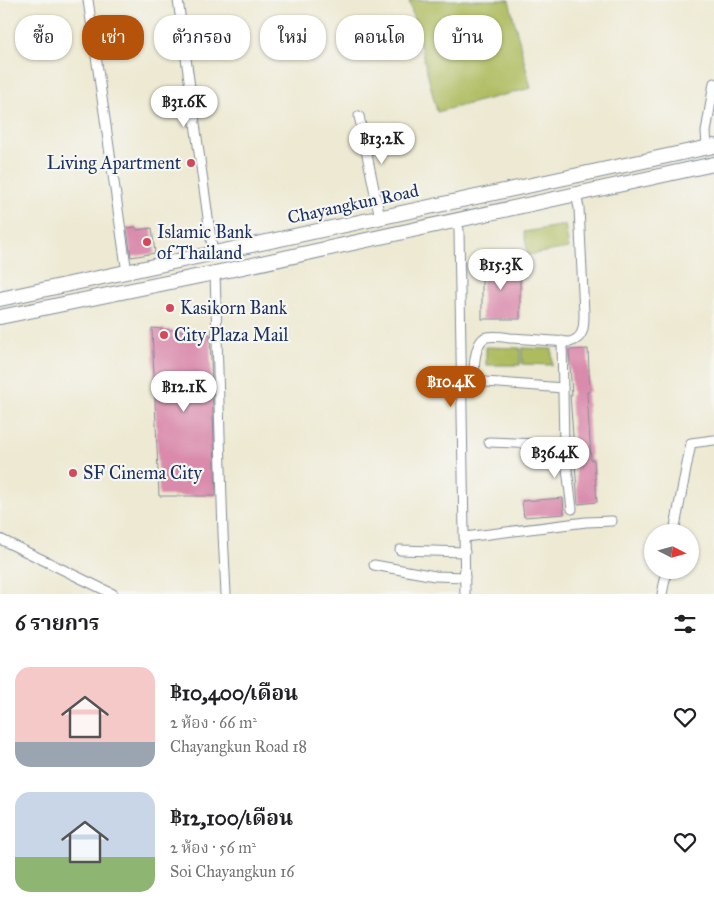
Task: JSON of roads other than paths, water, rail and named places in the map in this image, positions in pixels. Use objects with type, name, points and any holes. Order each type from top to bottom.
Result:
[{"type":"main road","name":"Chayangkun Road","points":[[0,299],[711,146]]},
{"type":"main road","points":[[0,317],[714,164]]},
{"type":"main road","points":[[616,167],[620,184]]},
{"type":"main road","points":[[213,254],[215,272]]},
{"type":"street","points":[[88,0],[127,272]]},
{"type":"street","points":[[178,0],[213,254]]},
{"type":"street","points":[[711,146],[706,132],[714,83]]},
{"type":"street","points":[[359,116],[380,218]]},
{"type":"street","points":[[563,388],[486,382],[476,376],[475,371],[478,346],[482,339],[497,337],[562,342],[577,340],[584,327],[579,208],[576,194]]},
{"type":"street","points":[[456,220],[459,230],[465,594]]},
{"type":"street","points":[[215,272],[222,533],[226,594]]},
{"type":"street","points":[[562,342],[564,445],[572,510]]},
{"type":"street","points":[[676,524],[691,443],[714,440]]},
{"type":"street","points":[[489,442],[564,445]]},
{"type":"street","points":[[465,537],[586,522],[612,521]]},
{"type":"street","points":[[0,538],[113,594]]},
{"type":"street","points":[[400,550],[465,552]]},
{"type":"street","points":[[374,565],[435,576],[465,577]]},
{"type":"street","points":[[662,594],[665,579]]},
{"type":"place","name":"Living Apartment","points":[[191,163]]},
{"type":"place","name":"Islamic Bank of Thailand","points":[[147,242]]},
{"type":"place","name":"Kasikorn Bank","points":[[170,308]]},
{"type":"place","name":"City Plaza Mail","points":[[164,335]]},
{"type":"place","name":"SF Cinema City","points":[[73,473]]}]
